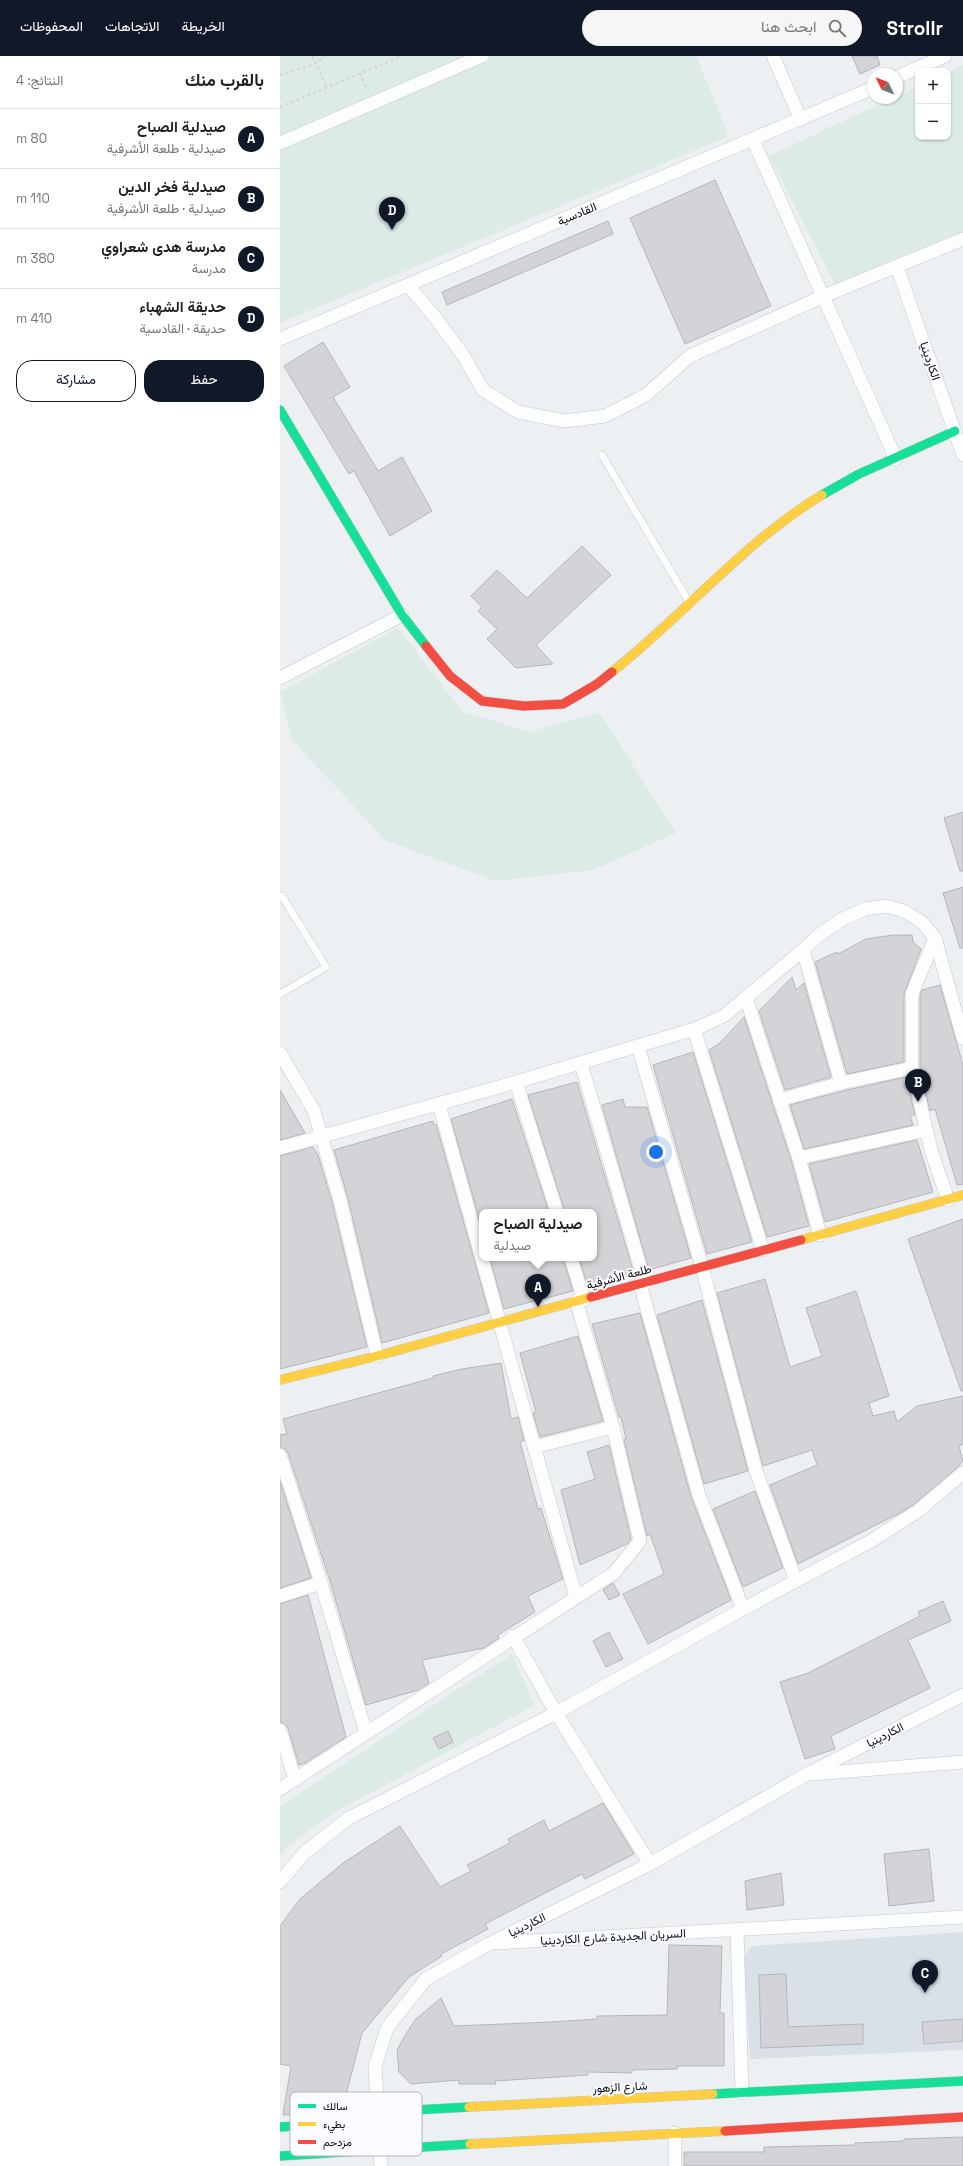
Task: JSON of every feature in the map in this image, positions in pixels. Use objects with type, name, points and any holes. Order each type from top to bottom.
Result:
[{"type":"street","points":[[280,143],[482,56]]},
{"type":"street","points":[[773,56],[800,120]]},
{"type":"street","points":[[903,74],[945,56]]},
{"type":"street","name":"القادسية","points":[[280,339],[867,91]]},
{"type":"street","points":[[753,140],[896,459]]},
{"type":"street","points":[[408,285],[434,316],[463,355],[483,390],[518,412],[565,421],[605,416],[646,395],[690,356],[824,296],[963,239]]},
{"type":"street","name":"الكاردينيا","points":[[897,266],[963,455]]},
{"type":"street","points":[[280,410],[402,615],[450,676],[482,701],[524,706],[563,704],[596,684],[631,657],[732,563],[802,506],[859,474],[896,459],[955,431]]},
{"type":"street","points":[[280,678],[402,615]]},
{"type":"street","points":[[280,1148],[516,1082],[694,1029],[724,1015],[803,950],[819,934],[865,909],[886,906],[904,911],[922,922],[935,938],[963,1038]]},
{"type":"street","points":[[935,938],[912,994],[912,1068],[926,1130],[948,1200]]},
{"type":"street","points":[[803,950],[841,1082]]},
{"type":"street","points":[[746,998],[799,1158],[820,1234]]},
{"type":"street","points":[[694,1029],[763,1250]]},
{"type":"street","points":[[638,1046],[702,1267],[756,1471],[796,1581]]},
{"type":"street","points":[[280,1053],[314,1111],[340,1200],[377,1356]]},
{"type":"street","points":[[581,1063],[643,1283],[699,1495],[743,1609]]},
{"type":"street","points":[[779,1100],[841,1082],[912,1068]]},
{"type":"street","points":[[516,1082],[556,1209]]},
{"type":"street","points":[[439,1104],[479,1250]]},
{"type":"street","points":[[799,1158],[926,1130]]},
{"type":"street","name":"طلعة الأشرفية","points":[[280,1380],[377,1356],[499,1323],[963,1195]]},
{"type":"street","points":[[482,1261],[576,1597]]},
{"type":"street","points":[[280,1789],[513,1636],[614,1572],[640,1541],[572,1261]]},
{"type":"street","points":[[534,1447],[613,1427]]},
{"type":"street","points":[[280,1455],[321,1583],[366,1733]]},
{"type":"street","points":[[280,1882],[304,1853],[349,1818],[556,1713],[743,1609],[871,1541],[918,1511],[963,1473]]},
{"type":"street","points":[[280,1596],[321,1583]]},
{"type":"street","points":[[513,1636],[556,1713],[650,1864]]},
{"type":"street","name":"الكاردينيا","points":[[376,2092],[375,2067],[387,2028],[426,1979],[489,1944],[650,1864],[807,1774],[962,1699]]},
{"type":"street","points":[[280,1730],[295,1780]]},
{"type":"street","name":"الكاردينيا","points":[[807,1774],[963,1762]]},
{"type":"street","name":"السريان الجديدة شارع الكاردينيا","points":[[489,1944],[963,1917]]},
{"type":"street","points":[[737,1930],[742,2092]]},
{"type":"street","name":"شارع الزهور","points":[[422,2110],[963,2081]]},
{"type":"street","points":[[422,2145],[675,2134],[877,2120],[963,2117]]},
{"type":"street","name":"شارع الزهور","points":[[280,2127],[290,2126]]},
{"type":"street","points":[[675,2134],[675,2166]]},
{"type":"street","points":[[280,2156],[290,2155]]},
{"type":"street","name":"الكاردينيا","points":[[380,2156],[381,2166]]},
{"type":"lane","points":[[602,455],[690,603]]},
{"type":"lane","points":[[280,994],[326,967],[282,896]]},
{"type":"path","points":[[312,56],[327,87]]},
{"type":"path","points":[[280,75],[315,64],[324,56]]},
{"type":"path","points":[[280,107],[402,56]]},
{"type":"path","points":[[360,73],[373,103]]},
{"type":"shaded area","points":[[280,56],[696,56],[729,136],[280,323]]},
{"type":"shaded area","points":[[963,65],[963,231],[835,284],[769,156],[880,104],[903,104],[903,95],[915,88],[915,140],[951,140],[951,71]]},
{"type":"shaded area","points":[[398,628],[462,711],[529,732],[599,712],[676,833],[593,870],[495,881],[385,840],[293,741],[280,692]]},
{"type":"shaded area","points":[[512,1654],[535,1705],[333,1813],[289,1845],[280,1855],[280,1806]]},
{"type":"shaded area","points":[[963,1932],[963,2050],[750,2059],[744,1957],[752,1946]]},
{"type":"building","points":[[852,56],[877,56],[880,65],[873,68],[867,68],[867,71],[860,74]]},
{"type":"building","points":[[715,180],[771,306],[685,344],[630,218]]},
{"type":"building","points":[[608,221],[613,234],[447,305],[442,292]]},
{"type":"building","points":[[323,342],[350,387],[333,397],[378,471],[402,457],[432,511],[390,536],[354,471],[349,474],[284,366]]},
{"type":"building","points":[[582,546],[611,575],[536,645],[553,664],[516,668],[487,639],[497,629],[478,611],[482,607],[471,596],[497,570],[527,598]]},
{"type":"building","points":[[963,812],[963,871],[960,871],[944,818]]},
{"type":"building","points":[[963,887],[963,948],[960,948],[943,893]]},
{"type":"building","points":[[893,935],[912,935],[913,942],[921,949],[904,994],[904,1062],[847,1074],[815,962],[837,952],[838,954],[866,939]]},
{"type":"building","points":[[792,977],[796,990],[804,983],[831,1077],[785,1090],[759,1011]]},
{"type":"building","points":[[940,985],[963,1065],[963,1184],[957,1185],[935,1109],[930,1111],[920,1067],[920,996],[922,990]]},
{"type":"building","points":[[744,1017],[791,1160],[809,1226],[767,1237],[709,1050],[720,1043]]},
{"type":"building","points":[[693,1052],[752,1242],[707,1254],[653,1065]]},
{"type":"building","points":[[906,1077],[915,1115],[910,1116],[913,1125],[804,1149],[790,1105]]},
{"type":"building","points":[[577,1082],[634,1274],[588,1287],[580,1261],[597,1261],[597,1209],[564,1209],[528,1095]]},
{"type":"building","points":[[280,1090],[305,1133],[280,1140]]},
{"type":"building","points":[[512,1099],[548,1209],[479,1209],[479,1218],[451,1119]]},
{"type":"building","points":[[623,1099],[625,1107],[647,1107],[691,1258],[649,1270],[602,1105]]},
{"type":"building","points":[[433,1121],[434,1125],[436,1124],[489,1313],[382,1343],[348,1198],[334,1150]]},
{"type":"building","points":[[917,1140],[933,1192],[825,1222],[809,1164]]},
{"type":"building","points":[[313,1147],[318,1155],[332,1202],[367,1347],[280,1369],[280,1156]]},
{"type":"building","points":[[963,1219],[963,1391],[961,1391],[908,1239]]},
{"type":"building","points":[[491,1261],[564,1261],[573,1291],[504,1309]]},
{"type":"building","points":[[765,1279],[790,1367],[822,1356],[806,1308],[856,1291],[889,1396],[869,1403],[873,1416],[894,1411],[897,1422],[917,1406],[963,1396],[963,1444],[959,1446],[963,1461],[958,1467],[913,1505],[900,1513],[798,1564],[770,1485],[817,1465],[812,1450],[763,1466],[717,1293]]},
{"type":"building","points":[[702,1300],[748,1471],[704,1484],[657,1315]]},
{"type":"building","points":[[640,1313],[691,1497],[731,1600],[648,1644],[623,1594],[664,1574],[650,1534],[647,1536],[624,1440],[626,1439],[621,1417],[619,1417],[592,1324]]},
{"type":"building","points":[[578,1336],[603,1421],[540,1437],[533,1413],[536,1412],[520,1353]]},
{"type":"building","points":[[501,1363],[511,1419],[518,1417],[524,1441],[520,1442],[538,1509],[541,1508],[563,1579],[528,1596],[535,1612],[498,1635],[499,1638],[484,1648],[422,1660],[429,1683],[418,1690],[366,1705],[330,1581],[288,1453],[285,1449],[280,1447],[280,1435],[287,1434],[283,1419],[433,1378],[433,1376],[462,1369]]},
{"type":"building","points":[[609,1445],[631,1539],[627,1544],[580,1565],[561,1490],[595,1479],[587,1452]]},
{"type":"building","points":[[280,1481],[311,1578],[280,1588]]},
{"type":"building","points":[[755,1491],[783,1568],[743,1587],[713,1509]]},
{"type":"building","points":[[613,1583],[620,1595],[609,1600],[603,1590]]},
{"type":"building","points":[[308,1595],[346,1737],[305,1763],[299,1765],[288,1728],[285,1724],[280,1722],[280,1604]]},
{"type":"building","points":[[943,1601],[951,1621],[908,1640],[930,1688],[831,1736],[835,1749],[805,1759],[780,1682],[808,1673],[920,1616],[918,1612]]},
{"type":"building","points":[[609,1632],[623,1659],[606,1667],[593,1641]]},
{"type":"building","points":[[448,1731],[453,1742],[439,1749],[433,1738]]},
{"type":"building","points":[[603,1803],[634,1854],[585,1879],[582,1874],[485,1924],[488,1929],[441,1954],[442,1956],[409,1977],[362,2033],[347,2092],[290,2092],[290,2115],[283,2115],[291,2066],[280,2064],[280,1926],[300,1899],[343,1863],[400,1826],[440,1887],[471,1871],[467,1865],[510,1843],[508,1839],[544,1820],[549,1831]]},
{"type":"building","points":[[929,1849],[934,1901],[889,1906],[884,1854]]},
{"type":"building","points":[[781,1873],[784,1905],[747,1910],[745,1881]]},
{"type":"building","points":[[669,1945],[722,1946],[720,2013],[724,2013],[724,2066],[677,2066],[677,2069],[632,2070],[632,2073],[588,2072],[588,2075],[495,2081],[496,2084],[459,2084],[459,2080],[411,2084],[399,2072],[397,2050],[406,2034],[415,2020],[441,1998],[454,2026],[597,2019],[597,2016],[667,2015]]},
{"type":"building","points":[[786,1974],[788,2027],[863,2024],[863,2044],[761,2048],[759,1975]]},
{"type":"building","points":[[963,2019],[963,2041],[924,2044],[922,2022]]},
{"type":"building","points":[[963,2137],[963,2166],[684,2166],[684,2152],[764,2152],[764,2147],[855,2145],[855,2143],[904,2141],[904,2139]]},
{"type":"traffic: fast","points":[[280,410],[402,615],[426,646]]},
{"type":"traffic: fast","points":[[822,495],[859,474],[955,431]]},
{"type":"traffic: fast","points":[[713,2094],[963,2081]]},
{"type":"traffic: fast","points":[[422,2110],[469,2107]]},
{"type":"traffic: fast","points":[[280,2127],[290,2126]]},
{"type":"traffic: fast","points":[[422,2147],[470,2144]]},
{"type":"traffic: fast","points":[[280,2156],[290,2155]]},
{"type":"traffic: slow","points":[[612,672],[651,639],[744,553],[784,520],[822,495]]},
{"type":"traffic: slow","points":[[801,1240],[963,1195]]},
{"type":"traffic: slow","points":[[280,1380],[377,1356],[591,1297]]},
{"type":"traffic: slow","points":[[469,2107],[713,2094]]},
{"type":"traffic: slow","points":[[470,2144],[725,2131]]},
{"type":"traffic: jam","points":[[426,646],[450,676],[482,701],[524,706],[563,704],[597,684],[612,672]]},
{"type":"traffic: jam","points":[[591,1297],[801,1240]]},
{"type":"traffic: jam","points":[[725,2131],[963,2117]]},
{"type":"place","name":"حديقة الشهباء","points":[[392,230]]},
{"type":"place","name":"صيدلية فخر الدين","points":[[918,1102]]},
{"type":"place","name":"صيدلية الصباح","points":[[538,1307]]},
{"type":"place","name":"مدرسة هدى شعراوي","points":[[925,1993]]}]
